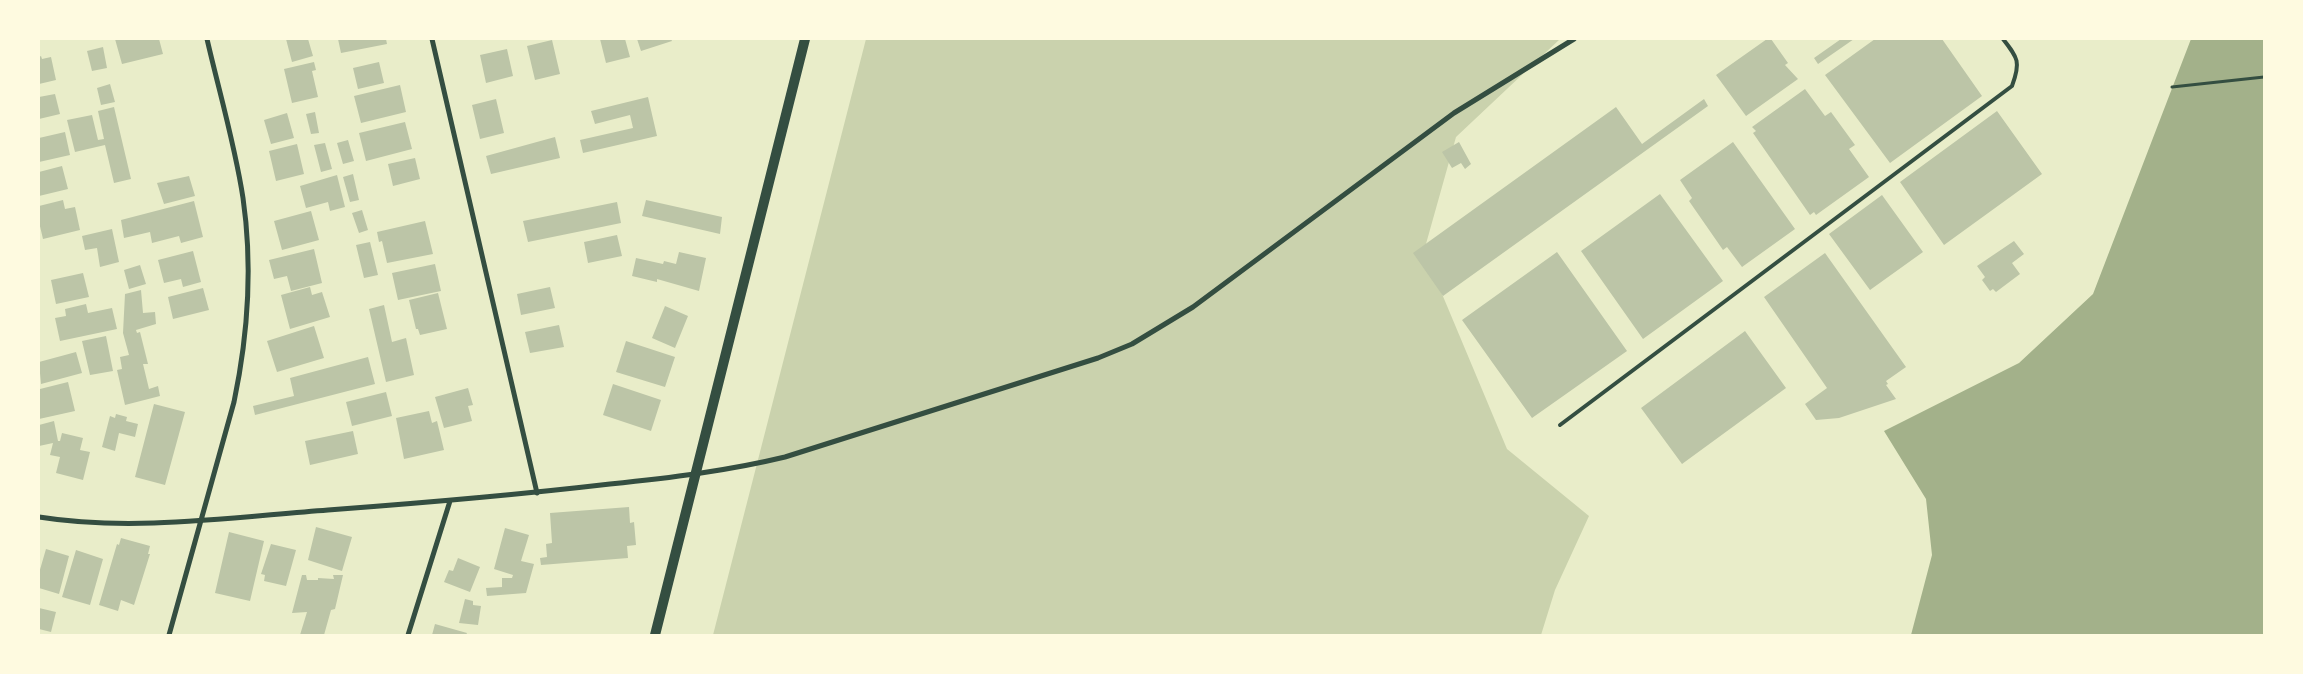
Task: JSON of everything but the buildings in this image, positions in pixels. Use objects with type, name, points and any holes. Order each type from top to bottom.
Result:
[{"type":"main road","points":[[655,635],[805,39]]},
{"type":"street","points":[[169,635],[234,402],[242,359],[249,284],[248,242],[243,197],[207,39]]},
{"type":"street","points":[[432,39],[537,493]]},
{"type":"street","points":[[39,517],[89,522],[201,520],[450,501],[537,493],[695,474],[747,466],[785,457],[1098,358],[1132,344],[1192,307],[1454,113],[1574,39]]},
{"type":"street","points":[[408,635],[450,501]]},
{"type":"lane","points":[[1560,425],[2012,86],[2017,72],[2017,57],[2003,39]]},
{"type":"path","points":[[2172,87],[2264,77]]},
{"type":"shaded area","points":[[866,39],[1560,39],[1456,137],[1424,251],[1507,449],[1589,516],[1555,590],[1541,635],[713,635]]},
{"type":"shaded area","points":[[2191,39],[2264,39],[2264,635],[1911,635],[1932,555],[1926,499],[1884,431],[2019,363],[2093,294]]}]
